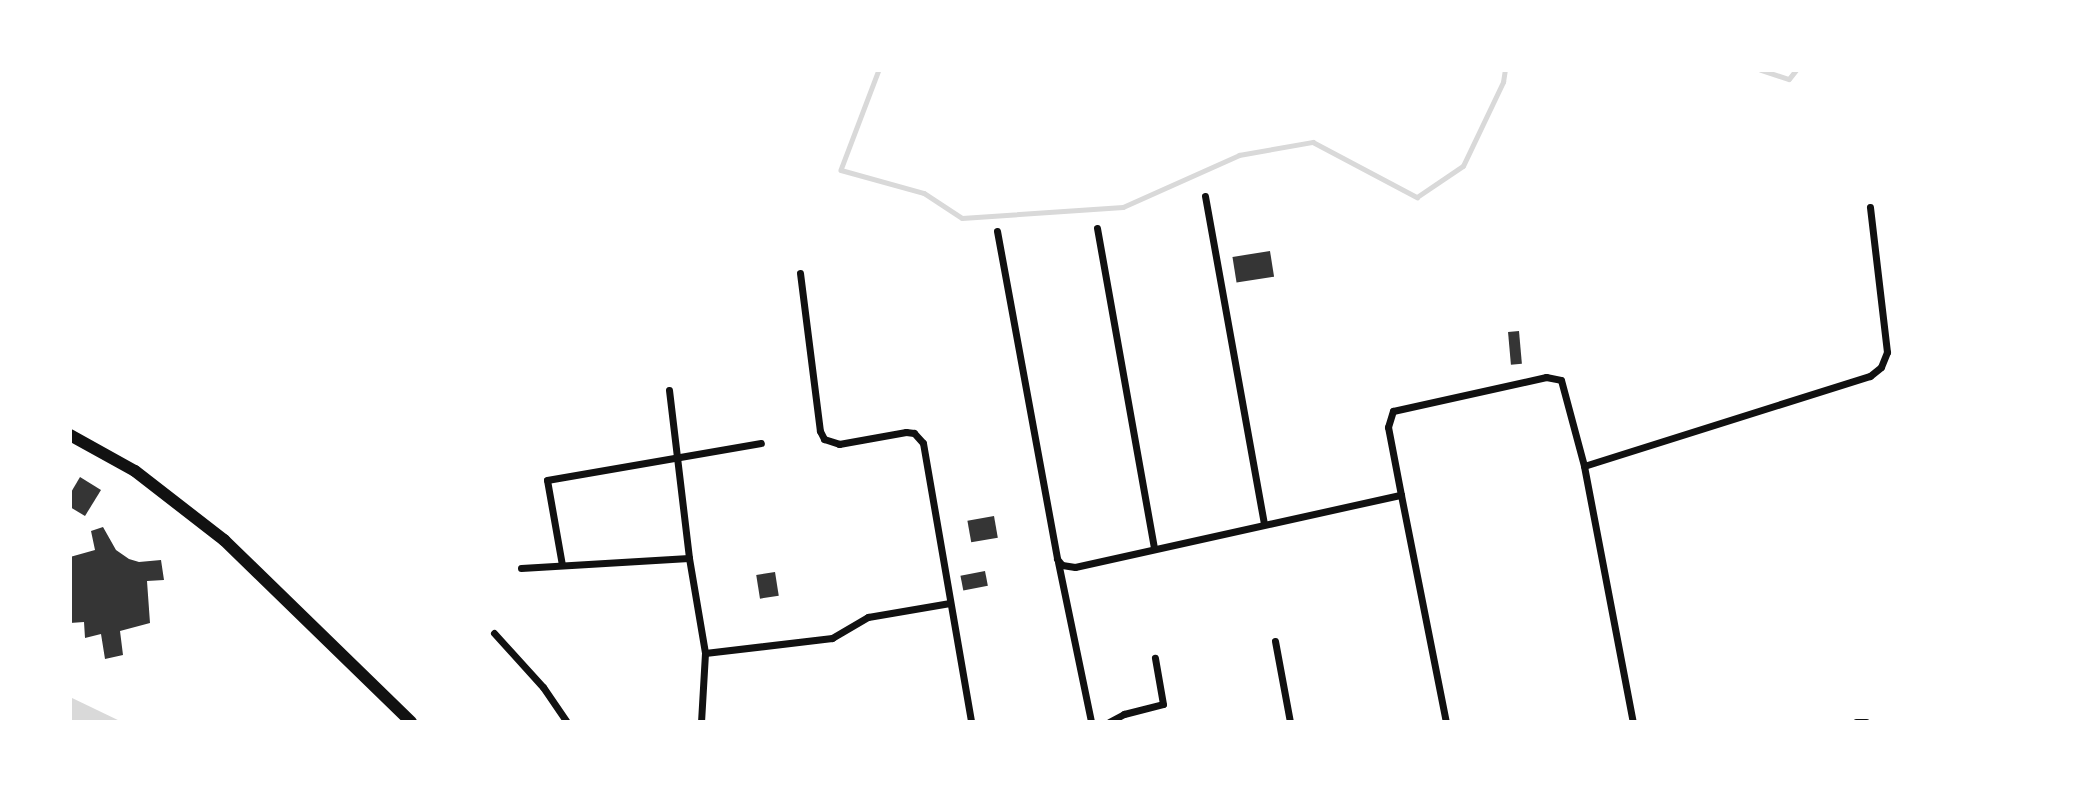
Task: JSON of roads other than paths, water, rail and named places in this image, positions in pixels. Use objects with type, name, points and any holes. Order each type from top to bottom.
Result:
[{"type":"main road","points":[[70,435],[135,471],[224,540],[411,722]]},
{"type":"street","points":[[1205,196],[1264,524]]},
{"type":"street","points":[[1584,466],[1870,376],[1881,367],[1887,352],[1870,207]]},
{"type":"street","points":[[1097,229],[1154,548]]},
{"type":"street","points":[[998,231],[1057,559],[1091,722]]},
{"type":"street","points":[[800,273],[820,430],[824,439],[839,444],[905,432],[919,436],[971,722]]},
{"type":"street","points":[[1446,722],[1388,427],[1393,411],[1554,377],[1565,386],[1584,466],[1633,722]]},
{"type":"street","points":[[669,390],[689,558],[705,653],[701,722]]},
{"type":"street","points":[[562,565],[547,480],[761,443]]},
{"type":"street","points":[[1057,559],[1062,565],[1075,567],[1401,495]]},
{"type":"street","points":[[521,568],[689,558]]},
{"type":"street","points":[[705,653],[832,639],[868,617],[950,603]]},
{"type":"street","points":[[494,633],[543,687],[567,722]]},
{"type":"street","points":[[1275,641],[1290,722]]},
{"type":"street","points":[[1109,722],[1124,714],[1163,704],[1154,658]]},
{"type":"street","points":[[1856,722],[1866,722]]},
{"type":"waterway","points":[[879,70],[841,170],[924,193],[962,218],[1123,207],[1239,155],[1313,142],[1417,197],[1463,166],[1503,82],[1505,70]]},
{"type":"waterway","points":[[1761,70],[1789,79],[1796,70]]}]
